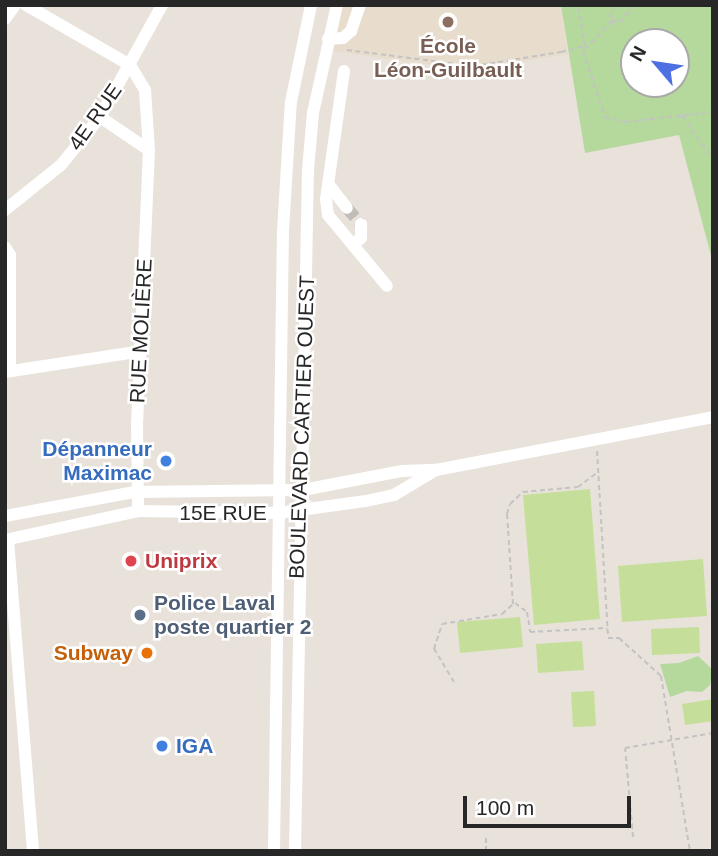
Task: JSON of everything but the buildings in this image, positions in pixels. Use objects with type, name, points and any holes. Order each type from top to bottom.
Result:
[{"type":"street","points":[[5,19],[15,5]]},
{"type":"street","points":[[26,5],[130,65]]},
{"type":"street","name":"4E RUE","points":[[5,210],[61,165],[100,117],[162,5]]},
{"type":"street","name":"BOULEVARD CARTIER OUEST","points":[[274,851],[278,492],[286,170],[291,102],[311,5]]},
{"type":"street","name":"BOULEVARD CARTIER OUEST","points":[[295,851],[298,511],[303,490],[308,170],[326,43],[337,5]]},
{"type":"street","points":[[326,43],[343,38],[351,31],[360,5]]},
{"type":"street","name":"RUE MOLIÈRE","points":[[130,65],[145,90],[149,150],[135,492],[138,511]]},
{"type":"street","points":[[344,71],[329,185],[328,215],[387,286]]},
{"type":"street","points":[[100,117],[149,150]]},
{"type":"street","points":[[329,185],[347,208]]},
{"type":"street","points":[[354,244],[361,238],[361,224]]},
{"type":"street","points":[[5,247],[10,255],[7,372],[142,351]]},
{"type":"street","name":"15E RUE","points":[[5,516],[135,492],[303,490],[402,471],[436,470],[713,418]]},
{"type":"street","name":"15E RUE","points":[[7,540],[138,511],[298,511],[394,495],[436,470]]},
{"type":"street","points":[[7,540],[33,851]]},
{"type":"path","points":[[578,5],[585,46],[603,110],[609,120],[713,112]]},
{"type":"path","points":[[612,21],[615,5]]},
{"type":"path","points":[[326,43],[473,66],[585,46],[612,21],[628,18],[635,5]]},
{"type":"path","points":[[682,116],[713,159]]},
{"type":"path","points":[[596,439],[608,638],[619,638],[658,671],[673,740],[690,851]]},
{"type":"path","points":[[454,682],[434,649],[442,624],[502,614],[513,601],[507,514],[510,504],[523,492],[578,487],[598,472]]},
{"type":"path","points":[[513,601],[527,612],[530,632],[608,628]]},
{"type":"path","points":[[633,837],[625,748],[713,733]]},
{"type":"path","points":[[486,838],[486,851]]},
{"type":"shaded area","name":"École Léon-Guilbault","points":[[337,5],[561,5],[568,54],[472,70],[324,50]]},
{"type":"green space","points":[[561,5],[713,5],[713,263],[679,135],[585,153]]},
{"type":"green space","points":[[590,489],[600,619],[534,625],[523,495]]},
{"type":"green space","points":[[703,559],[707,616],[622,622],[618,566]]},
{"type":"green space","points":[[520,617],[523,647],[460,653],[457,622]]},
{"type":"green space","points":[[699,627],[700,653],[652,655],[651,629]]},
{"type":"green space","points":[[582,641],[584,670],[538,673],[536,644]]},
{"type":"green space","points":[[698,656],[713,670],[710,685],[702,692],[687,691],[670,697],[660,664],[679,663]]},
{"type":"green space","points":[[594,691],[596,726],[573,727],[571,692]]},
{"type":"green space","points":[[713,699],[713,721],[685,725],[682,704]]},
{"type":"tunnel","points":[[347,208],[361,224]]},
{"type":"place","name":"École Léon-Guilbault","points":[[448,22]]},
{"type":"place","name":"Dépanneur Maximac","points":[[166,461]]},
{"type":"place","name":"Uniprix","points":[[131,561]]},
{"type":"place","name":"Police Laval poste quartier 2","points":[[140,615]]},
{"type":"place","name":"Subway","points":[[147,653]]},
{"type":"place","name":"IGA","points":[[162,746]]}]
